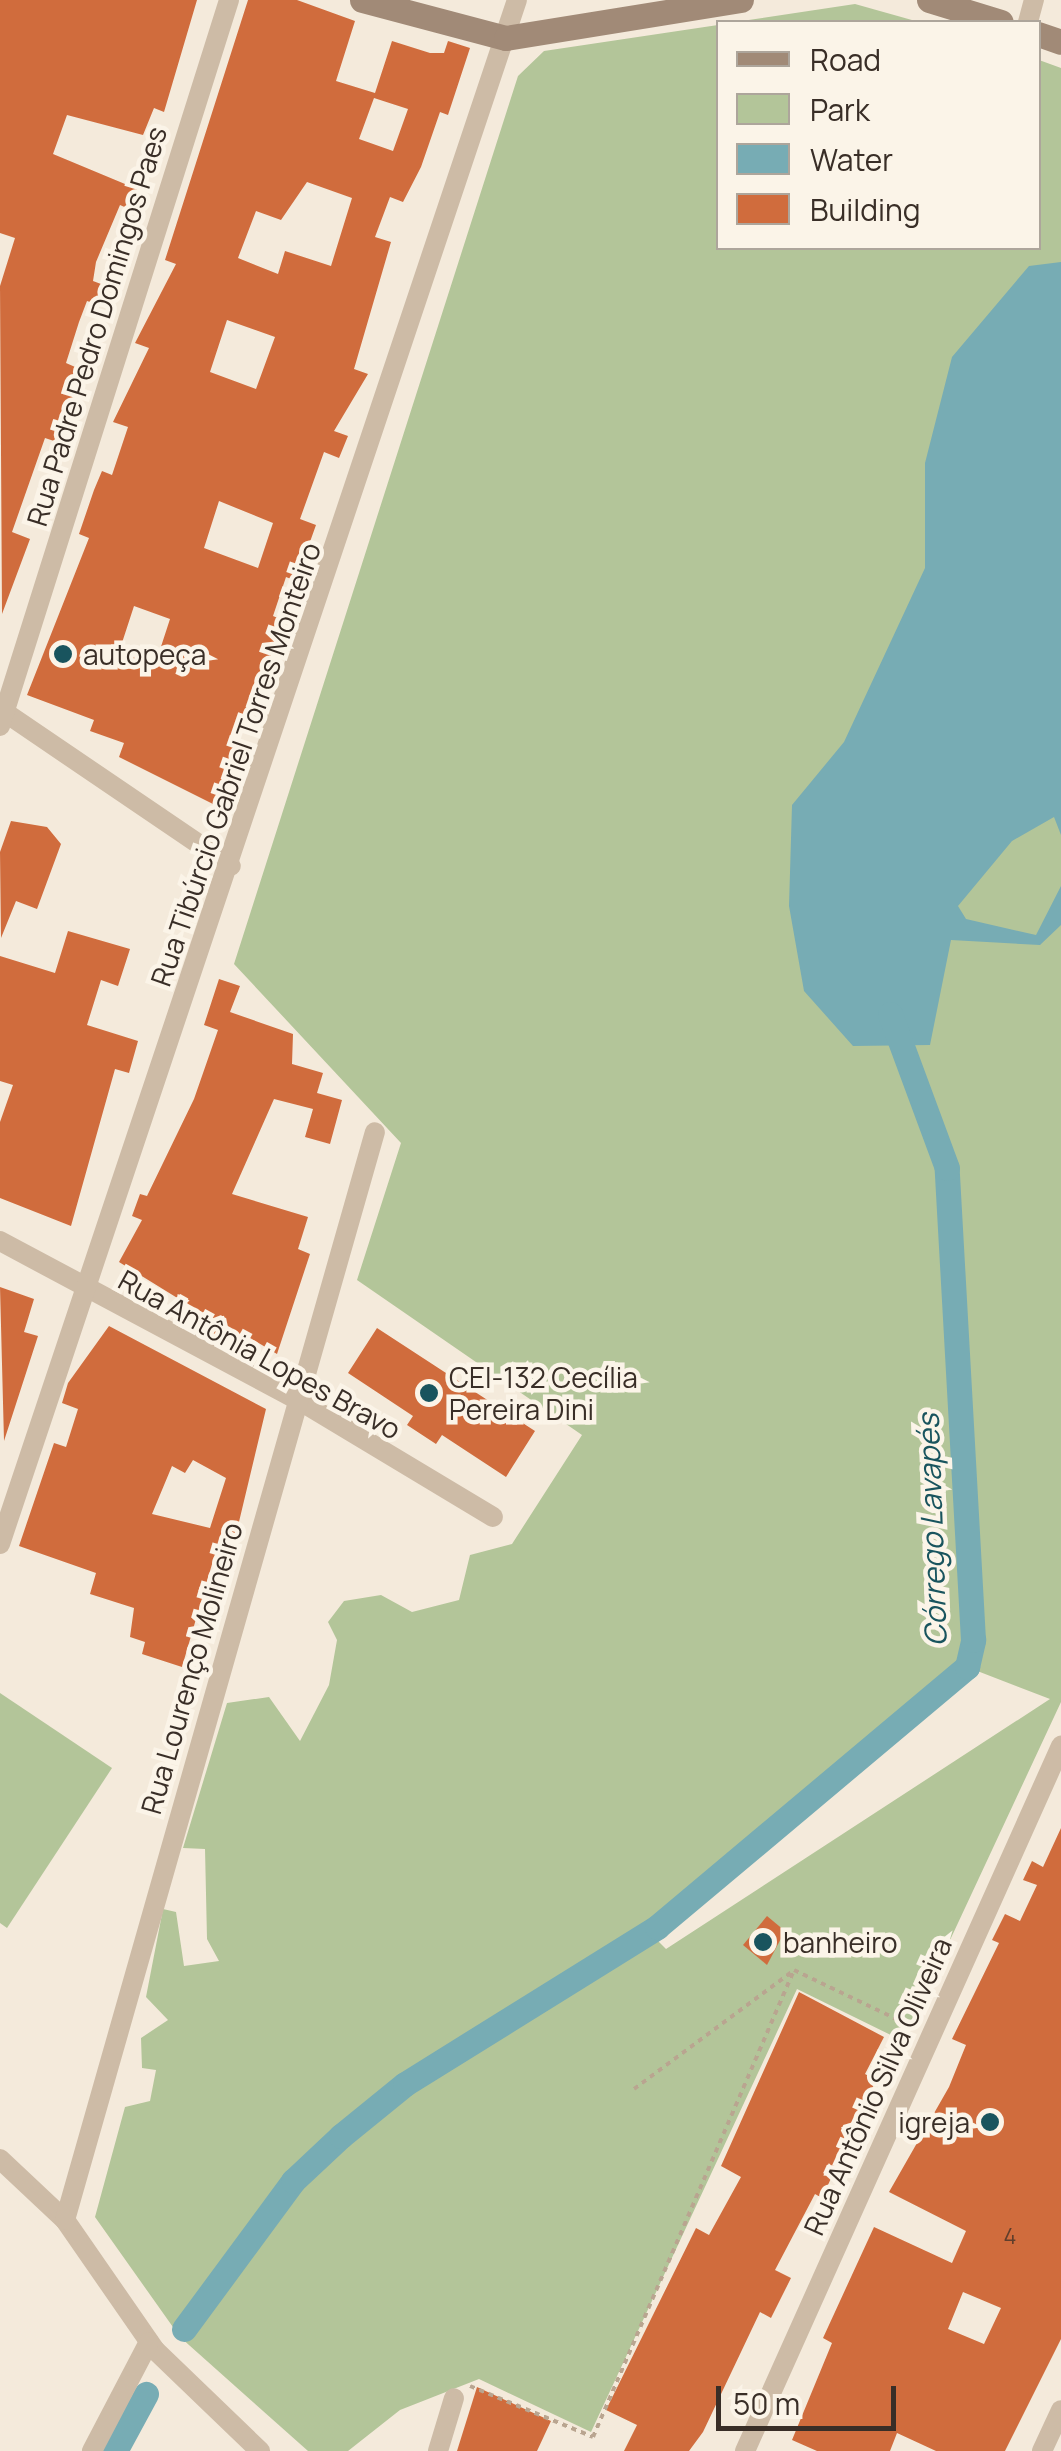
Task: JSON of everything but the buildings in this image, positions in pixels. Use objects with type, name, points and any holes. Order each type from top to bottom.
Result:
[{"type":"main road","points":[[362,0],[506,38],[741,0]]},
{"type":"main road","points":[[929,0],[995,20]]},
{"type":"street","name":"Rua Padre Pedro Domingos Paes","points":[[2,715],[229,0]]},
{"type":"street","name":"Rua Tibúrcio Gabriel Torres Monteiro","points":[[0,1544],[231,866],[517,0]]},
{"type":"street","points":[[2,715],[231,866]]},
{"type":"street","name":"Rua Lourenço Molineiro","points":[[66,2220],[375,1132]]},
{"type":"street","name":"Rua Antônia Lopes Bravo","points":[[0,1241],[300,1401],[493,1518]]},
{"type":"street","name":"Rua Antônio Silva Oliveira","points":[[745,2451],[1061,1746]]},
{"type":"street","points":[[0,2159],[66,2220],[152,2346],[260,2451]]},
{"type":"street","points":[[92,2451],[152,2346]]},
{"type":"street","points":[[438,2451],[454,2398]]},
{"type":"street","points":[[1042,2451],[1061,2410]]},
{"type":"path","points":[[794,1970],[931,2035]]},
{"type":"path","points":[[634,2089],[794,1970]]},
{"type":"path","points":[[454,2398],[476,2382],[593,2437],[794,1970]]},
{"type":"green space","points":[[855,4],[912,20],[748,20]]},
{"type":"green space","points":[[716,25],[716,250],[1041,250],[1041,61],[1061,68],[1061,1702],[903,2041],[797,1989],[591,2432],[479,2379],[400,2410],[348,2451],[308,2451],[180,2337],[95,2217],[125,2107],[150,2101],[156,2070],[142,2068],[141,2038],[168,2020],[146,1997],[163,1909],[176,1912],[184,1966],[219,1961],[207,1939],[205,1849],[183,1848],[227,1703],[269,1697],[300,1741],[329,1685],[337,1640],[328,1622],[344,1601],[381,1595],[412,1612],[459,1600],[470,1555],[512,1544],[582,1435],[357,1280],[401,1143],[234,964],[518,76],[544,51]],"holes":[[[967,1667],[1050,1699],[666,1949],[650,1933]]]},
{"type":"green space","points":[[0,1693],[112,1768],[7,1928],[0,1923]]},
{"type":"water","points":[[1061,262],[1061,835],[1054,817],[1012,841],[958,906],[966,919],[1036,935],[1061,886],[1061,925],[1040,945],[951,940],[930,1045],[853,1046],[804,991],[789,906],[792,805],[844,742],[925,568],[925,463],[952,357],[1029,266]]},
{"type":"waterway","name":"Córrego Lavapés","points":[[184,2329],[293,2181],[341,2136],[405,2084],[657,1927],[967,1667],[973,1640],[947,1168],[890,1014]]},
{"type":"waterway","name":"Córrego Lavapés","points":[[115,2451],[146,2394]]},
{"type":"place","name":"autopeça","points":[[63,654]]},
{"type":"place","name":"CEI-132 Cecília Pereira Dini","points":[[429,1393]]},
{"type":"place","name":"banheiro","points":[[763,1942]]},
{"type":"place","name":"igreja","points":[[990,2122]]}]
